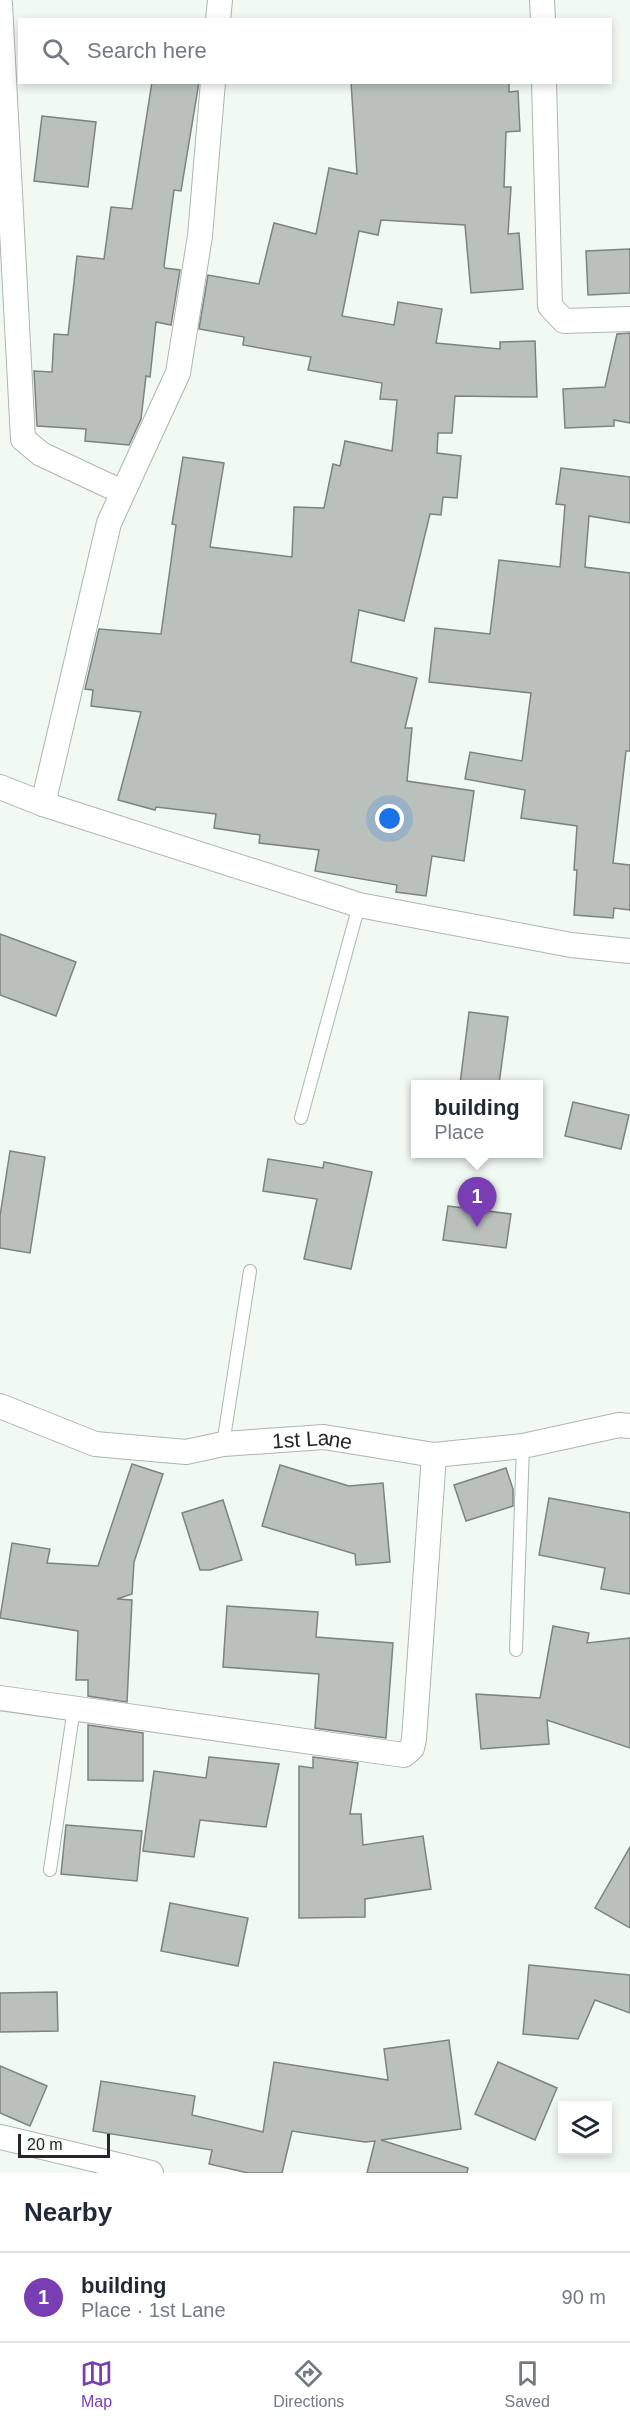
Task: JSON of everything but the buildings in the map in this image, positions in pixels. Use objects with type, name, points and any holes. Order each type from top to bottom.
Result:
[{"type":"street","points":[[218,18],[220,0]]},
{"type":"street","points":[[542,0],[543,18]]},
{"type":"street","points":[[0,4],[7,233],[23,439],[41,454],[122,492]]},
{"type":"street","points":[[43,804],[109,523],[178,373],[200,236],[213,84]]},
{"type":"street","points":[[544,84],[550,306],[564,321],[630,319]]},
{"type":"street","points":[[0,787],[43,804],[359,905],[571,945],[630,951]]},
{"type":"street","name":"1st Lane","points":[[0,1406],[95,1444],[186,1452],[223,1443],[324,1437],[434,1455],[523,1446],[619,1425],[630,1426]]},
{"type":"street","points":[[0,1698],[404,1755],[412,1748],[414,1739],[434,1455]]},
{"type":"street","points":[[0,2137],[150,2173]]},
{"type":"lane","points":[[301,1118],[359,905]]},
{"type":"lane","points":[[223,1443],[250,1271]]},
{"type":"lane","points":[[516,1650],[523,1446]]},
{"type":"lane","points":[[50,1870],[74,1708]]},
{"type":"place","name":"building","points":[[477,1227]]}]
